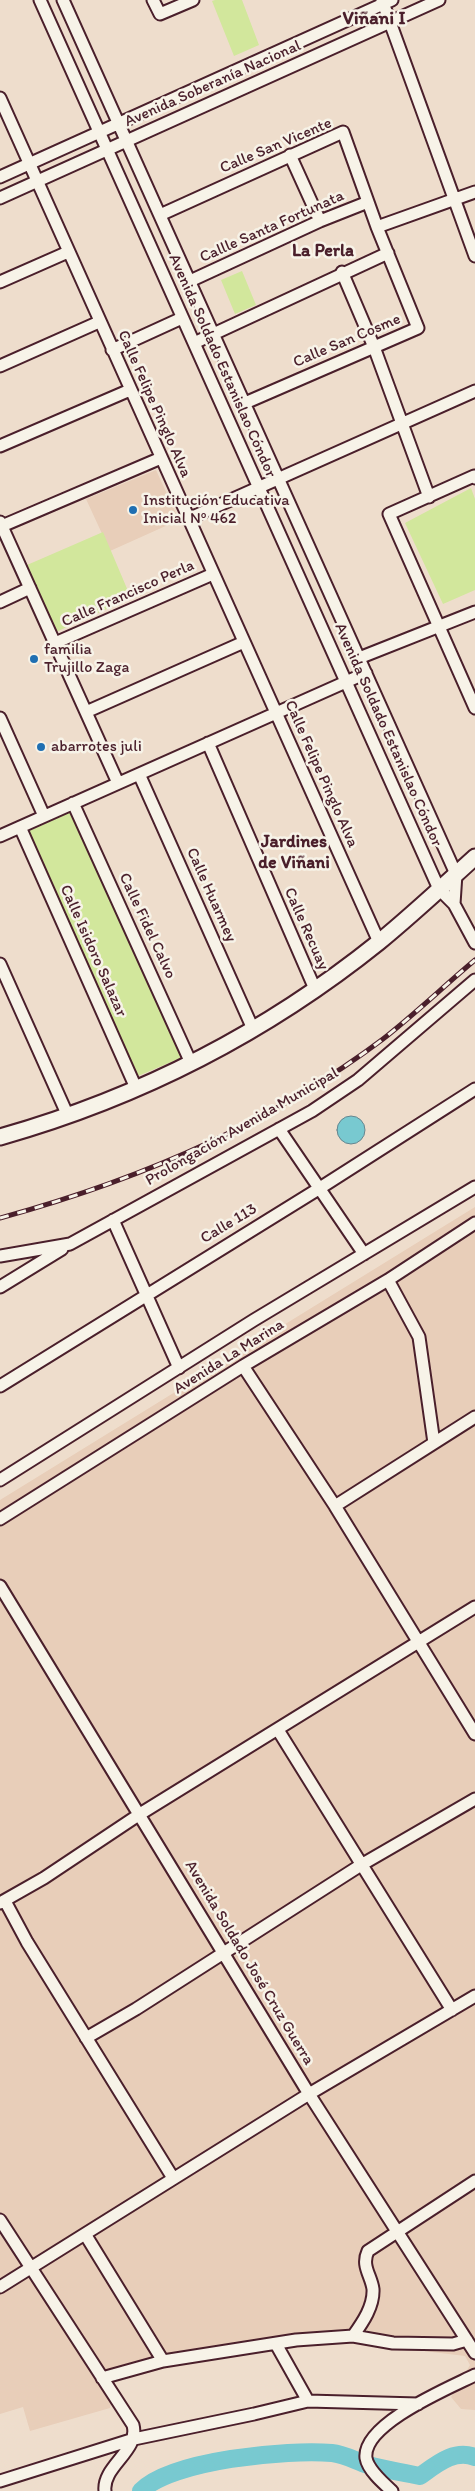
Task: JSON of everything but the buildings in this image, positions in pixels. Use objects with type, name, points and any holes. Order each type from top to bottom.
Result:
[{"type":"main road","points":[[0,1137],[68,1116],[136,1088],[191,1063],[253,1029],[315,989],[379,942],[475,857]]},
{"type":"street","name":"Avenida Soldado Estanislao Cóndor","points":[[40,0],[439,889],[454,904],[475,943]]},
{"type":"street","name":"Avenida Soldado Estanislao Cóndor","points":[[63,0],[456,874],[454,904]]},
{"type":"street","points":[[154,0],[160,14],[193,0]]},
{"type":"street","name":"Avenida Soberanía Nacional","points":[[0,198],[439,0]]},
{"type":"street","name":"Avenida Soberanía Nacional","points":[[0,177],[386,1]]},
{"type":"street","points":[[386,1],[390,22],[475,256]]},
{"type":"street","points":[[252,63],[258,82]]},
{"type":"street","name":"Calle Felipe Pinglo Alva","points":[[0,98],[36,182],[379,942]]},
{"type":"street","name":"Calle San Vicente","points":[[160,215],[343,132],[377,227]]},
{"type":"street","points":[[290,155],[320,221]]},
{"type":"street","points":[[377,227],[475,192]]},
{"type":"street","name":"Callle Santa Fortunata","points":[[190,281],[320,221],[368,202]]},
{"type":"street","name":"Calle San Cosme","points":[[245,403],[418,328],[377,227]]},
{"type":"street","points":[[0,282],[68,252]]},
{"type":"street","points":[[194,342],[214,335],[342,272],[388,253]]},
{"type":"street","points":[[342,272],[374,347],[428,497]]},
{"type":"street","points":[[112,350],[182,318]]},
{"type":"street","points":[[0,366],[100,322]]},
{"type":"street","points":[[0,446],[130,390]]},
{"type":"street","points":[[188,519],[475,391]]},
{"type":"street","points":[[118,783],[1,524],[161,458]]},
{"type":"street","points":[[475,477],[389,514],[475,708]]},
{"type":"street","name":"Calle Francisco Perla","points":[[55,643],[213,574]]},
{"type":"street","points":[[0,602],[30,588]]},
{"type":"street","points":[[359,658],[475,612]]},
{"type":"street","points":[[86,712],[244,642]]},
{"type":"street","points":[[0,836],[366,673]]},
{"type":"street","points":[[0,718],[44,816]]},
{"type":"street","name":"Calle Recuay","points":[[208,743],[315,989]]},
{"type":"street","name":"Calle Huarmey","points":[[139,774],[253,1029]]},
{"type":"street","name":"Calle Fidel Calvo","points":[[73,803],[191,1063]]},
{"type":"street","name":"Calle Isidoro Salazar","points":[[20,827],[136,1088]]},
{"type":"street","points":[[0,964],[68,1116]]},
{"type":"street","name":"Prolongación Avenida Municipal","points":[[0,1256],[70,1244],[312,1111],[358,1080],[475,980]]},
{"type":"street","name":"Calle 113","points":[[0,1386],[320,1188],[475,1089]]},
{"type":"street","points":[[279,1129],[364,1254]]},
{"type":"street","name":"Avenida La Marina","points":[[0,1480],[475,1186]]},
{"type":"street","points":[[113,1220],[179,1368]]},
{"type":"street","name":"Avenida La Marina","points":[[0,1519],[243,1366],[388,1280],[475,1223]]},
{"type":"street","points":[[0,1288],[70,1244]]},
{"type":"street","points":[[388,1280],[419,1337],[434,1443]]},
{"type":"street","points":[[243,1366],[335,1506],[475,1734]]},
{"type":"street","points":[[335,1506],[475,1417]]},
{"type":"street","name":"Avenida Soldado José Cruz Guerra","points":[[0,1586],[309,2094],[475,2353]]},
{"type":"street","points":[[172,2178],[2,1902],[44,1878],[140,1814],[475,1607]]},
{"type":"street","points":[[278,1730],[360,1865],[452,2010]]},
{"type":"street","points":[[86,2038],[223,1954],[360,1865],[475,1799]]},
{"type":"street","points":[[0,2287],[32,2269],[172,2178],[309,2094],[475,1996]]},
{"type":"street","points":[[353,2336],[372,2302],[373,2288],[365,2265],[365,2257],[368,2251],[397,2230],[475,2181]]},
{"type":"street","points":[[0,2220],[134,2425],[134,2439],[107,2479],[105,2491]]},
{"type":"street","points":[[85,2234],[163,2361]]},
{"type":"street","points":[[102,2378],[163,2361],[296,2340],[353,2336],[393,2343],[453,2344],[467,2340]]},
{"type":"street","points":[[276,2344],[308,2400]]},
{"type":"street","points":[[392,2491],[368,2465],[366,2456],[368,2444],[379,2428],[418,2404],[475,2375]]},
{"type":"street","points":[[0,2481],[134,2439],[254,2414],[308,2400],[418,2404]]},
{"type":"shaded area","name":"Institución Educativa Inicial Nº 462","points":[[156,470],[179,520],[110,551],[86,499]]},
{"type":"shaded area","points":[[475,1207],[475,2410],[461,2409],[451,2397],[470,2365],[465,2356],[366,2344],[320,2342],[210,2357],[115,2381],[110,2408],[30,2431],[23,2407],[0,2414],[0,1500]]},
{"type":"green space","points":[[242,0],[259,45],[234,56],[212,1]]},
{"type":"green space","points":[[242,271],[256,305],[235,314],[221,280]]},
{"type":"green space","points":[[471,488],[475,499],[475,590],[443,604],[405,523]]},
{"type":"green space","points":[[103,532],[131,598],[56,632],[27,565]]},
{"type":"green space","points":[[71,812],[183,1057],[138,1076],[29,831]]},
{"type":"water","points":[[351,1116],[361,1120],[365,1130],[361,1140],[351,1144],[341,1140],[337,1130],[341,1120]]},
{"type":"waterway","points":[[141,2491],[156,2480],[177,2471],[203,2464],[260,2455],[312,2452],[332,2453],[346,2456],[374,2467],[420,2476],[453,2456],[467,2455],[475,2457]]},
{"type":"railway","points":[[0,1218],[51,1203],[151,1168],[248,1123],[295,1098],[340,1070],[383,1039],[475,960]]},
{"type":"place","name":"Institución Educativa Inicial Nº 462","points":[[133,510]]},
{"type":"place","name":"familia Trujillo Zaga","points":[[34,659]]},
{"type":"place","name":"abarrotes juli","points":[[41,747]]},
{"type":"district","name":"Viñani I","points":[[374,19]]},
{"type":"district","name":"La Perla","points":[[323,251]]},
{"type":"district","name":"Jardines de Viñani","points":[[294,852]]}]
